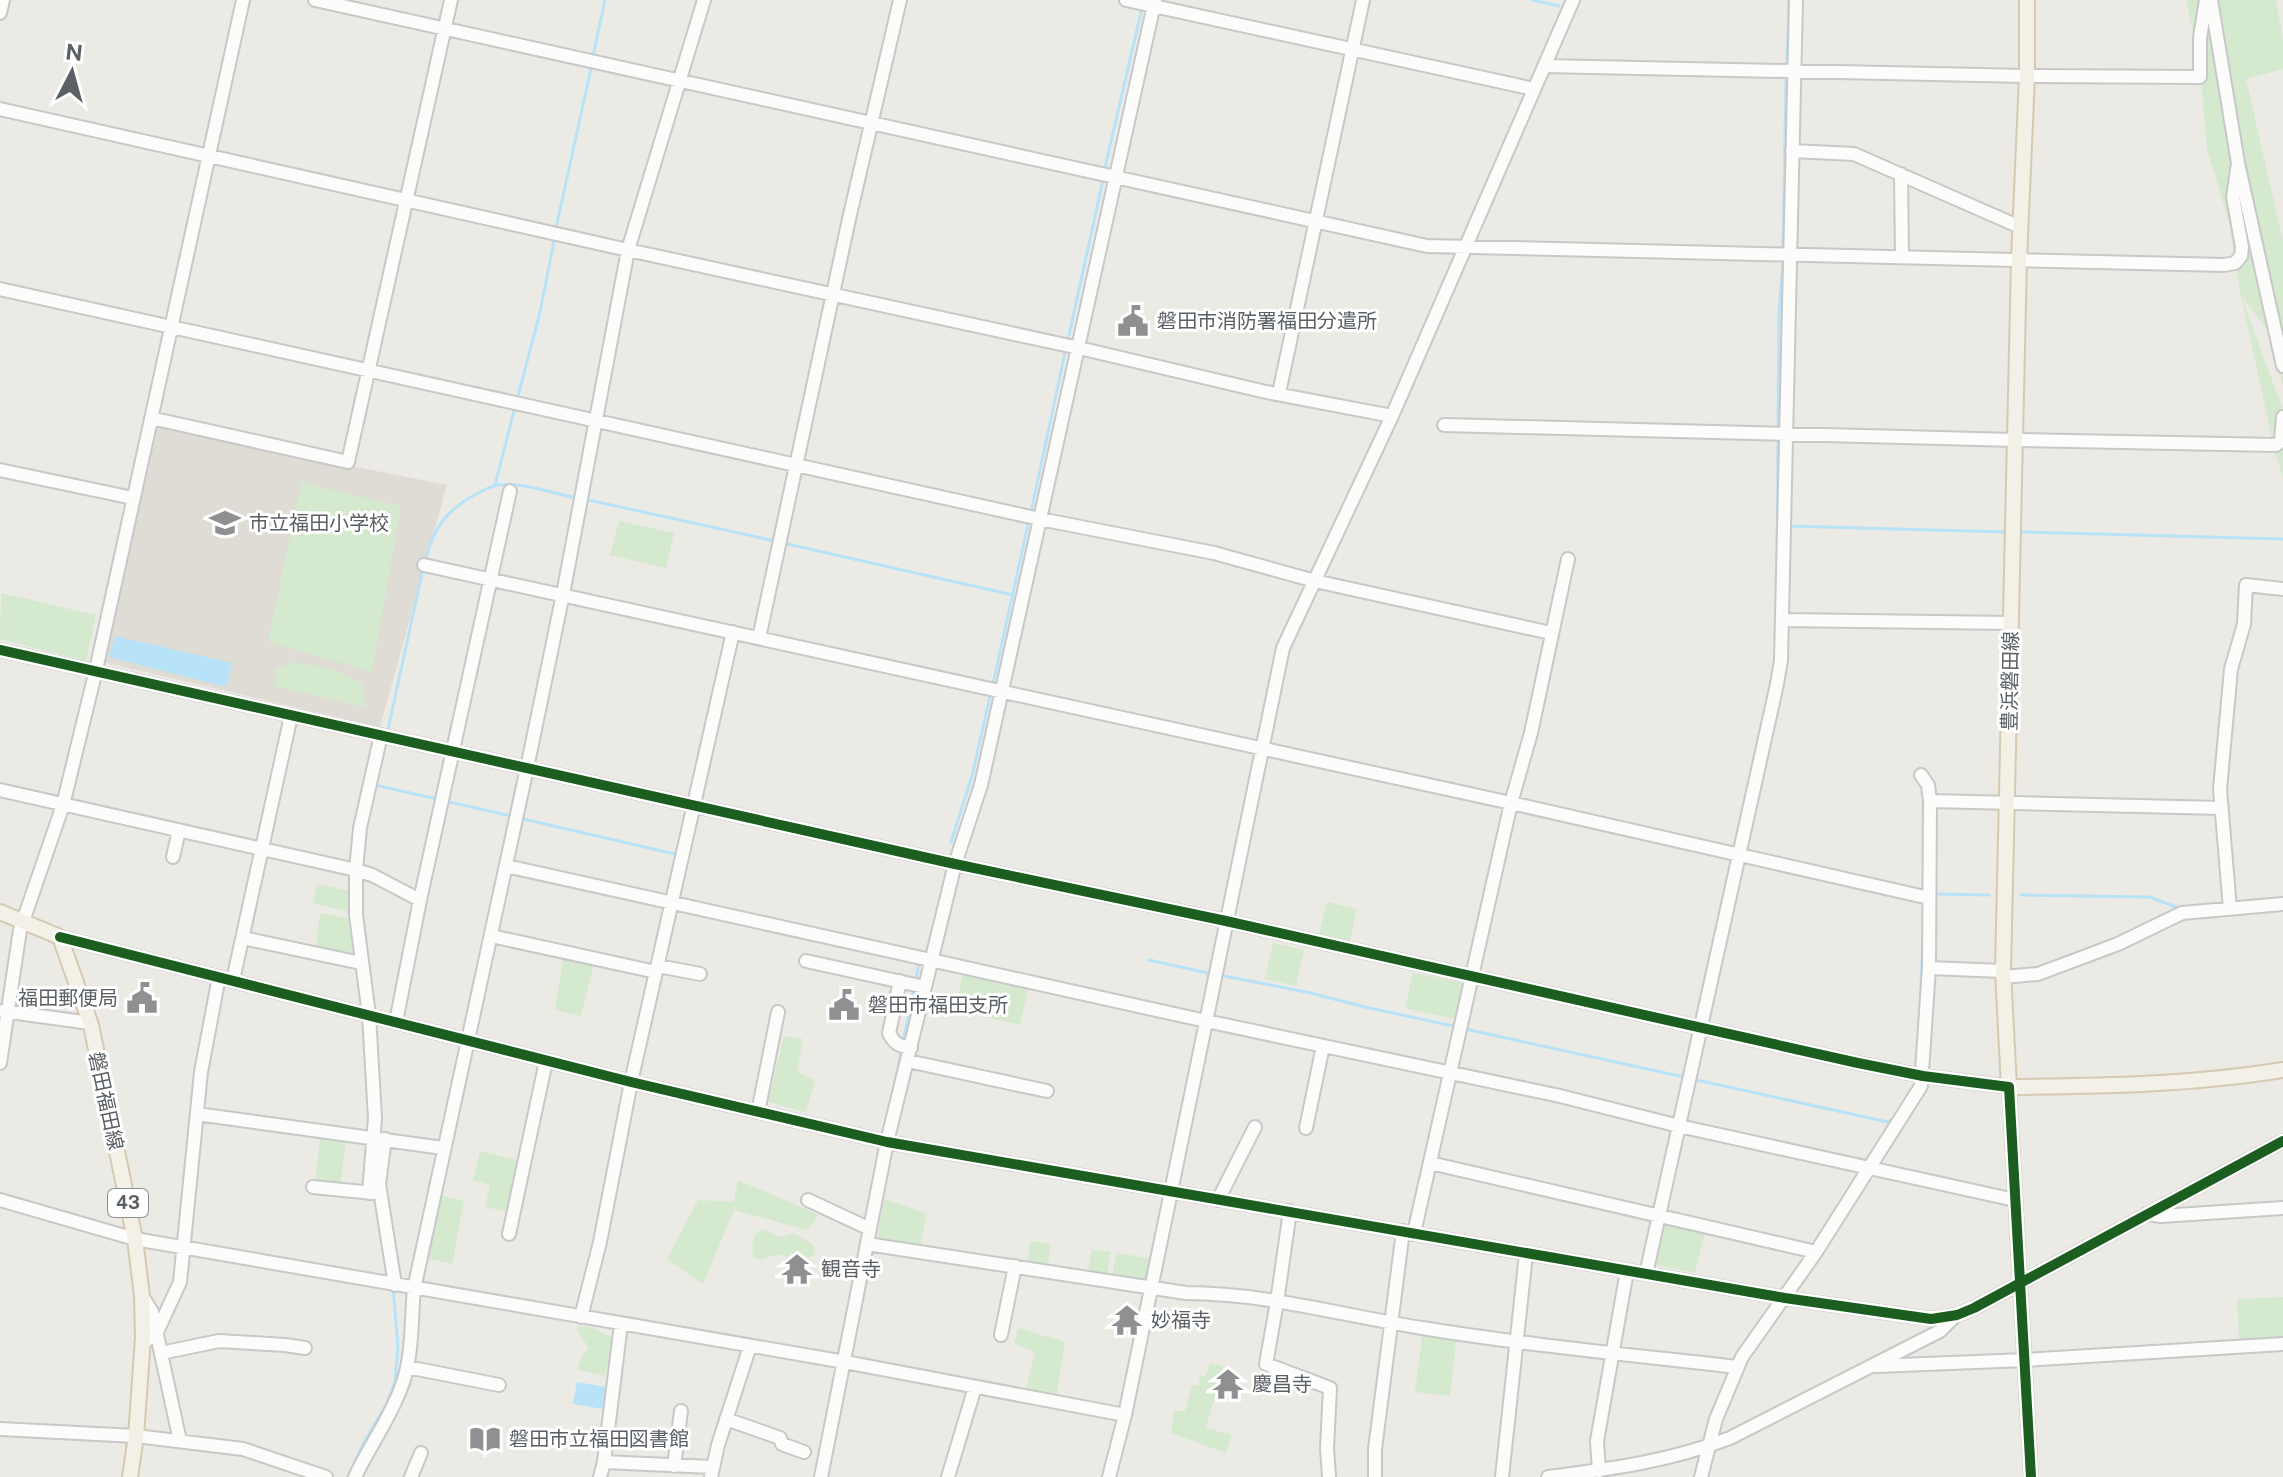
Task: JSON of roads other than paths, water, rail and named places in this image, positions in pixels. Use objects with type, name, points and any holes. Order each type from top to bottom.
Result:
[{"type":"main road","name":"豊浜磐田線","points":[[2009,1087],[2003,974],[2027,0]]},
{"type":"main road","points":[[0,912],[60,937]]},
{"type":"main road","name":"磐田福田線","points":[[60,937],[90,1023],[135,1239],[142,1296],[142,1344],[130,1477]]},
{"type":"main road","points":[[2009,1087],[2182,1082],[2283,1070]]},
{"type":"street","points":[[0,13],[3,0]]},
{"type":"street","points":[[0,1063],[4,1011],[20,930],[63,805],[96,670],[243,0]]},
{"type":"street","points":[[315,0],[1427,246],[2224,265],[2235,263],[2241,256],[2233,197],[2238,163]]},
{"type":"street","points":[[151,418],[348,462],[451,0]]},
{"type":"street","points":[[355,1477],[392,1410],[407,1367],[414,1289],[563,594],[628,250],[704,0]]},
{"type":"street","points":[[759,638],[849,219],[900,0]]},
{"type":"street","points":[[1126,0],[1154,3],[1534,89]]},
{"type":"street","points":[[1279,393],[1363,0]]},
{"type":"street","points":[[1109,1477],[1125,1415],[1283,648],[1392,416],[1573,0]]},
{"type":"street","points":[[1646,1274],[1781,660],[1796,0]]},
{"type":"street","points":[[1544,66],[2200,77],[2200,38],[2208,0]]},
{"type":"street","points":[[2208,0],[2238,163],[2283,366]]},
{"type":"street","points":[[1047,1091],[906,1052],[892,1040],[889,1033],[912,984],[932,960],[955,864],[981,785],[1154,3]]},
{"type":"street","points":[[0,109],[628,250],[1392,416]]},
{"type":"street","points":[[1792,151],[1854,154],[2020,227]]},
{"type":"street","points":[[1901,174],[1902,257]]},
{"type":"street","points":[[0,289],[796,466],[1214,553],[1315,581],[1551,633]]},
{"type":"street","points":[[1444,425],[2276,445],[2281,441],[2283,417]]},
{"type":"street","points":[[0,470],[133,498]]},
{"type":"street","points":[[396,1022],[510,491]]},
{"type":"street","points":[[1375,1477],[1375,1449],[1390,1323],[1409,1232],[1430,1163],[1511,803],[1531,733],[1568,559]]},
{"type":"street","points":[[424,565],[1511,803],[1929,898]]},
{"type":"street","points":[[2230,909],[2220,789],[2231,669],[2244,624],[2246,585],[2283,589]]},
{"type":"street","points":[[1782,620],[2011,623]]},
{"type":"street","points":[[581,1317],[733,632]]},
{"type":"street","points":[[0,650],[1923,1076],[2009,1087],[2031,1477]]},
{"type":"street","points":[[233,980],[291,716]]},
{"type":"street","points":[[381,735],[360,828],[356,915],[369,1015],[375,1118],[380,1138],[374,1193],[395,1285]]},
{"type":"street","points":[[1701,1477],[1716,1419],[1737,1367],[1816,1252],[1921,1086],[1929,968],[1930,801],[1928,785],[1921,775]]},
{"type":"street","points":[[0,790],[356,870],[420,900]]},
{"type":"street","points":[[1930,801],[2221,808]]},
{"type":"street","points":[[173,857],[179,830]]},
{"type":"street","points":[[506,866],[1560,1096],[1679,1126],[2015,1200]]},
{"type":"street","points":[[1929,968],[2038,974],[2118,944],[2182,913],[2283,904]]},
{"type":"street","points":[[491,936],[657,969],[700,974]]},
{"type":"street","points":[[60,937],[546,1061],[887,1142],[1785,1298],[1931,1319],[1957,1315],[1974,1308],[2283,1141]]},
{"type":"street","points":[[243,938],[361,963]]},
{"type":"street","points":[[806,961],[912,984]]},
{"type":"street","points":[[142,1344],[157,1332],[180,1282],[201,1072],[219,977]]},
{"type":"street","points":[[821,1477],[867,1244],[864,1226],[887,1142],[906,1052],[912,984]]},
{"type":"street","points":[[4,1011],[90,1023]]},
{"type":"street","points":[[758,1112],[778,1012]]},
{"type":"street","points":[[1306,1128],[1323,1046]]},
{"type":"street","points":[[509,1234],[546,1061]]},
{"type":"street","points":[[197,1114],[443,1148]]},
{"type":"street","points":[[1218,1200],[1255,1127]]},
{"type":"street","points":[[1430,1163],[1816,1252]]},
{"type":"street","points":[[313,1187],[374,1193]]},
{"type":"street","points":[[0,1200],[135,1239],[845,1362],[1125,1415]]},
{"type":"street","points":[[808,1200],[864,1226]]},
{"type":"street","points":[[2147,1214],[2161,1216],[2283,1208]]},
{"type":"street","points":[[1290,1211],[1266,1364],[1330,1388],[1329,1477]]},
{"type":"street","points":[[867,1244],[1186,1293],[1215,1293],[1277,1302],[1517,1342],[1737,1367]]},
{"type":"street","points":[[1502,1477],[1526,1254]]},
{"type":"street","points":[[1001,1335],[1015,1266]]},
{"type":"street","points":[[1599,1471],[1597,1441],[1627,1271]]},
{"type":"street","points":[[142,1296],[152,1312],[180,1441]]},
{"type":"street","points":[[1548,1477],[1649,1463],[1708,1447],[1764,1422],[1940,1331],[1957,1315]]},
{"type":"street","points":[[600,1477],[621,1324]]},
{"type":"street","points":[[161,1353],[219,1341],[305,1348]]},
{"type":"street","points":[[1873,1366],[2283,1344]]},
{"type":"street","points":[[604,1462],[674,1466],[711,1472],[750,1346]]},
{"type":"street","points":[[407,1367],[499,1385]]},
{"type":"street","points":[[948,1477],[975,1387]]},
{"type":"street","points":[[674,1466],[681,1411]]},
{"type":"street","points":[[726,1419],[780,1438],[782,1444],[804,1452]]},
{"type":"street","points":[[0,1429],[136,1436],[243,1449],[284,1471],[326,1477]]},
{"type":"street","points":[[411,1477],[421,1453]]},
{"type":"water","points":[[115,636],[232,663],[226,687],[109,657]]},
{"type":"water","points":[[577,1382],[607,1387],[603,1409],[573,1404]]},
{"type":"waterway","points":[[593,56],[605,0]]},
{"type":"waterway","points":[[1532,0],[1559,6]]},
{"type":"waterway","points":[[1787,68],[1789,0]]},
{"type":"waterway","points":[[1104,172],[1142,8]]},
{"type":"waterway","points":[[556,228],[592,64]]},
{"type":"waterway","points":[[1783,252],[1786,76]]},
{"type":"waterway","points":[[1068,340],[1103,180]]},
{"type":"waterway","points":[[517,400],[540,312],[555,236]]},
{"type":"waterway","points":[[1778,432],[1779,315],[1783,260]]},
{"type":"waterway","points":[[1031,512],[1066,348]]},
{"type":"waterway","points":[[495,485],[515,407]]},
{"type":"waterway","points":[[1777,564],[1778,440]]},
{"type":"waterway","points":[[425,562],[432,539],[444,520],[459,505],[490,487],[516,485],[576,498]]},
{"type":"waterway","points":[[584,499],[775,541]]},
{"type":"waterway","points":[[993,684],[1029,520]]},
{"type":"waterway","points":[[1788,526],[2006,532]]},
{"type":"waterway","points":[[2021,532],[2283,539]]},
{"type":"waterway","points":[[783,543],[1013,595]]},
{"type":"waterway","points":[[387,734],[423,569]]},
{"type":"waterway","points":[[951,842],[972,776],[991,692]]},
{"type":"waterway","points":[[375,785],[437,799]]},
{"type":"waterway","points":[[445,801],[511,816]]},
{"type":"waterway","points":[[519,818],[675,854]]},
{"type":"waterway","points":[[1934,894],[1989,895]]},
{"type":"waterway","points":[[2021,895],[2149,897],[2179,908]]},
{"type":"waterway","points":[[1919,1033],[1923,937]]},
{"type":"waterway","points":[[1149,960],[1212,974]]},
{"type":"waterway","points":[[915,983],[919,964]]},
{"type":"waterway","points":[[1219,975],[1458,1027]]},
{"type":"waterway","points":[[903,1042],[914,990]]},
{"type":"waterway","points":[[375,1022],[377,1058]]},
{"type":"waterway","points":[[1465,1029],[1684,1077]]},
{"type":"waterway","points":[[890,1104],[902,1049]]},
{"type":"waterway","points":[[1692,1079],[1888,1122],[1894,1118]]},
{"type":"waterway","points":[[348,1477],[395,1382],[398,1347],[393,1288]]},
{"type":"place","name":"磐田市消防署福田分遣所","points":[[1133,321]]},
{"type":"place","name":"市立福田小学校","points":[[225,523]]},
{"type":"place","name":"福田郵便局","points":[[142,998]]},
{"type":"place","name":"磐田市福田支所","points":[[844,1005]]},
{"type":"place","name":"観音寺","points":[[797,1269]]},
{"type":"place","name":"妙福寺","points":[[1127,1320]]},
{"type":"place","name":"慶昌寺","points":[[1228,1384]]},
{"type":"place","name":"磐田市立福田図書館","points":[[485,1439]]}]
